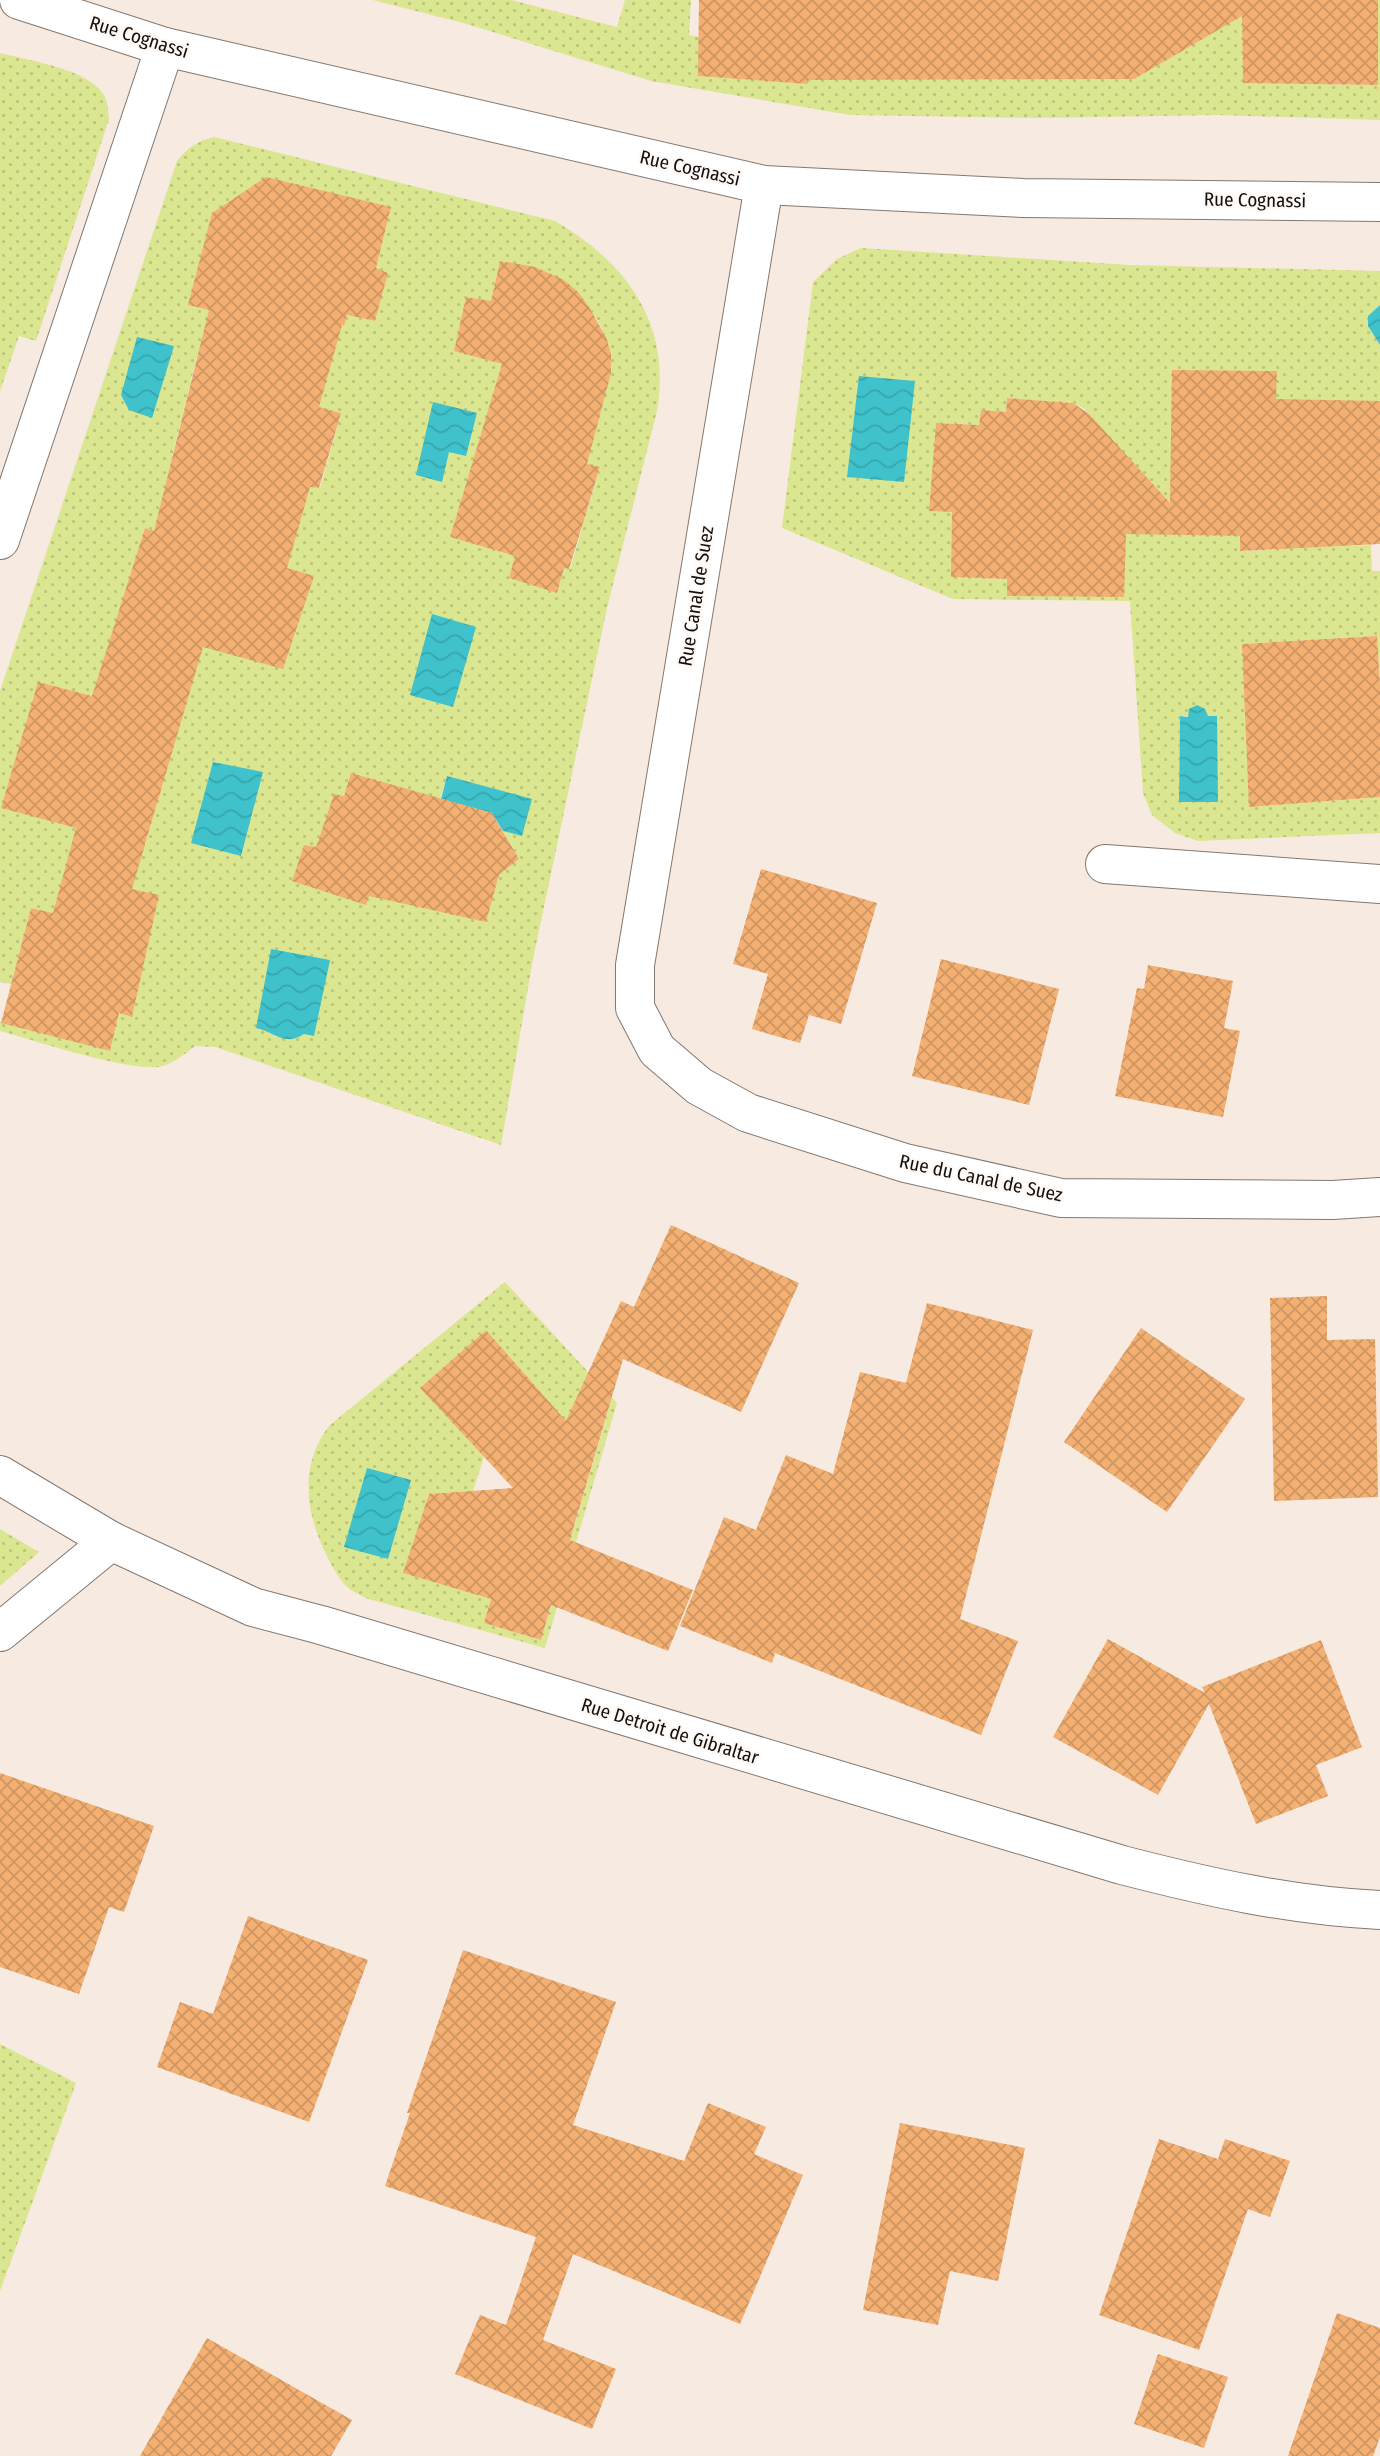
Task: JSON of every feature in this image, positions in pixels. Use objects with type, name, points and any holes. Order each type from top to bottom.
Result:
[{"type":"street","name":"Rue Cognassi","points":[[19,0],[164,47],[764,185],[1023,198],[1380,202]]},
{"type":"street","points":[[0,540],[164,47]]},
{"type":"street","name":"Rue Canal de Suez","points":[[635,1008],[635,965],[764,185]]},
{"type":"street","points":[[1105,864],[1380,884]]},
{"type":"street","name":"Rue du Canal de Suez","points":[[635,1008],[657,1050],[699,1086],[748,1113],[905,1163],[1061,1198],[1333,1200],[1380,1197]]},
{"type":"street","name":"Rue Detroit de Gibraltar","points":[[0,1475],[111,1541],[253,1607],[1029,1839],[1207,1887],[1281,1900],[1380,1910]]},
{"type":"street","points":[[0,1632],[111,1541]]},
{"type":"green space","points":[[373,0],[511,0],[617,27],[625,0],[691,0],[689,35],[699,37],[699,76],[808,84],[813,0],[1242,0],[1243,83],[1377,85],[1380,0],[1380,120],[1219,115],[1037,118],[850,115],[651,81],[467,24]]},
{"type":"green space","points":[[0,53],[42,63],[87,80],[105,97],[109,119],[36,341],[19,336],[0,391]]},
{"type":"green space","points":[[214,137],[555,221],[603,256],[623,277],[639,299],[658,351],[660,380],[657,411],[607,608],[533,959],[501,1145],[215,1047],[195,1046],[180,1058],[163,1066],[149,1067],[108,1061],[0,1031],[0,1022],[110,1051],[119,1013],[132,1017],[158,895],[112,885],[53,913],[31,908],[11,984],[0,982],[0,691],[177,161],[193,146]],"holes":[[[247,190],[391,207],[376,268],[388,273],[375,321],[347,315],[343,326],[308,317],[229,315],[189,305],[212,213]],[[500,261],[541,271],[564,282],[583,300],[603,330],[607,350],[606,392],[454,351],[466,297],[491,301]],[[197,356],[323,389],[319,407],[341,413],[320,488],[246,478],[172,457]],[[477,413],[466,455],[449,451]],[[481,434],[600,468],[588,508],[577,505],[571,522],[583,525],[570,569],[564,568],[557,593],[509,578],[515,556],[450,537]],[[145,528],[313,576],[116,622]],[[181,720],[145,846],[1,808]],[[351,773],[440,799],[447,777],[522,835],[503,831],[519,859],[499,875],[486,922],[402,903],[373,880],[292,881],[304,846],[316,847],[334,794],[344,796]],[[329,960],[304,1034],[299,1037],[275,1037],[269,1031],[256,1028]]]},
{"type":"green space","points":[[861,248],[1130,265],[1380,271],[1380,305],[1368,316],[1368,326],[1380,345],[1380,401],[1353,401],[1352,546],[1371,545],[1372,571],[1380,571],[1380,685],[1377,636],[1242,644],[1250,807],[1380,797],[1380,833],[1198,841],[1175,833],[1152,815],[1143,793],[1130,601],[953,599],[782,528],[813,282],[837,259]],"holes":[[[1276,371],[1274,550],[1240,551],[1240,536],[1170,534]],[[1007,398],[1073,403],[1083,408],[1096,422],[1076,596],[1008,596],[1007,579],[952,577],[952,512],[930,510],[936,423],[979,425],[981,410],[1006,412]],[[1180,716],[1216,716],[1179,802]]]},
{"type":"green space","points":[[505,1282],[617,1403],[545,1648],[365,1598],[346,1586],[326,1554],[313,1521],[310,1505],[313,1455],[330,1425]],"holes":[[[486,1330],[573,1429],[584,1400],[609,1408],[541,1640],[484,1623],[491,1599],[404,1573],[429,1494],[473,1491],[484,1457],[421,1388]]]},
{"type":"green space","points":[[0,1529],[39,1552],[0,1586]]},
{"type":"green space","points":[[0,2044],[76,2083],[0,2291]]},
{"type":"water","points":[[1380,305],[1380,345],[1368,326],[1368,316]]},
{"type":"water","points":[[137,337],[174,346],[152,418],[129,410],[121,395]]},
{"type":"water","points":[[859,376],[915,381],[904,482],[847,477]]},
{"type":"water","points":[[433,402],[477,413],[466,456],[449,452],[442,482],[416,475]]},
{"type":"water","points":[[432,614],[476,627],[453,707],[410,695]]},
{"type":"water","points":[[1197,705],[1205,709],[1208,716],[1217,716],[1218,802],[1179,802],[1180,716],[1188,717],[1189,709]]},
{"type":"water","points":[[213,762],[263,772],[241,856],[191,843]]},
{"type":"water","points":[[447,776],[532,799],[522,836],[503,831],[492,813],[441,799]]},
{"type":"water","points":[[271,949],[330,960],[314,1036],[304,1034],[285,1039],[256,1028]]},
{"type":"water","points":[[367,1468],[411,1480],[388,1559],[344,1547]]},
{"type":"building","points":[[699,0],[1378,0],[1378,85],[1243,83],[1242,16],[1134,79],[808,80],[808,84],[698,76]]},
{"type":"building","points":[[266,177],[391,207],[376,268],[388,273],[375,321],[347,315],[319,407],[341,413],[319,488],[310,487],[287,568],[314,576],[283,669],[203,647],[132,889],[159,895],[132,1017],[119,1013],[110,1051],[1,1023],[31,908],[53,913],[76,828],[1,808],[38,682],[92,696],[145,528],[154,531],[209,310],[188,305],[212,213]]},
{"type":"building","points":[[500,261],[535,267],[564,280],[578,292],[589,307],[606,337],[611,354],[611,373],[587,464],[600,467],[569,569],[564,568],[557,593],[509,578],[515,556],[450,537],[502,364],[454,351],[466,297],[491,301]]},
{"type":"building","points":[[1172,370],[1277,371],[1276,399],[1380,401],[1380,544],[1240,551],[1240,536],[1126,534],[1124,597],[1007,596],[1007,579],[951,577],[952,512],[929,511],[936,423],[979,425],[981,410],[1006,412],[1007,398],[1073,403],[1089,414],[1170,503]]},
{"type":"building","points":[[1377,636],[1380,797],[1249,807],[1242,644]]},
{"type":"building","points":[[351,773],[492,813],[519,859],[499,875],[486,922],[369,896],[366,905],[292,881],[304,845],[316,847],[334,794],[344,796]]},
{"type":"building","points":[[761,869],[877,903],[841,1024],[809,1015],[800,1043],[752,1029],[768,974],[733,964]]},
{"type":"building","points":[[941,959],[1059,989],[1029,1105],[912,1076]]},
{"type":"building","points":[[1148,965],[1233,981],[1224,1028],[1240,1031],[1223,1117],[1115,1096],[1137,988],[1144,989]]},
{"type":"building","points":[[671,1225],[799,1283],[741,1412],[623,1359],[570,1540],[693,1590],[668,1651],[551,1605],[541,1640],[484,1623],[491,1599],[403,1573],[429,1494],[513,1488],[420,1388],[486,1330],[566,1421],[621,1301],[634,1307]]},
{"type":"building","points":[[1327,1296],[1327,1340],[1375,1339],[1378,1497],[1274,1501],[1270,1298]]},
{"type":"building","points":[[927,1303],[1033,1330],[960,1619],[1018,1641],[981,1735],[775,1653],[772,1663],[680,1626],[724,1517],[756,1530],[786,1455],[833,1474],[860,1372],[906,1383]]},
{"type":"building","points":[[1141,1328],[1245,1399],[1167,1512],[1064,1442]]},
{"type":"building","points":[[1108,1639],[1205,1693],[1202,1687],[1321,1640],[1362,1747],[1316,1765],[1328,1796],[1256,1824],[1209,1704],[1158,1795],[1053,1737]]},
{"type":"building","points":[[0,1773],[154,1826],[124,1912],[109,1907],[79,1994],[0,1967]]},
{"type":"building","points":[[248,1916],[368,1960],[309,2122],[157,2067],[180,2002],[213,2014]]},
{"type":"building","points":[[463,1950],[616,2002],[573,2125],[684,2161],[708,2103],[766,2127],[754,2154],[803,2175],[740,2324],[573,2254],[543,2340],[616,2369],[592,2429],[455,2374],[480,2315],[506,2325],[536,2237],[385,2186]]},
{"type":"building","points":[[900,2123],[1025,2148],[998,2281],[950,2271],[938,2325],[863,2310]]},
{"type":"building","points":[[1159,2139],[1218,2159],[1225,2139],[1290,2161],[1270,2217],[1248,2209],[1199,2350],[1099,2315]]},
{"type":"building","points":[[1337,2313],[1380,2328],[1380,2437],[1373,2456],[1288,2456]]},
{"type":"building","points":[[207,2338],[352,2420],[331,2456],[140,2456]]},
{"type":"building","points":[[1158,2354],[1228,2377],[1204,2448],[1134,2424]]}]
